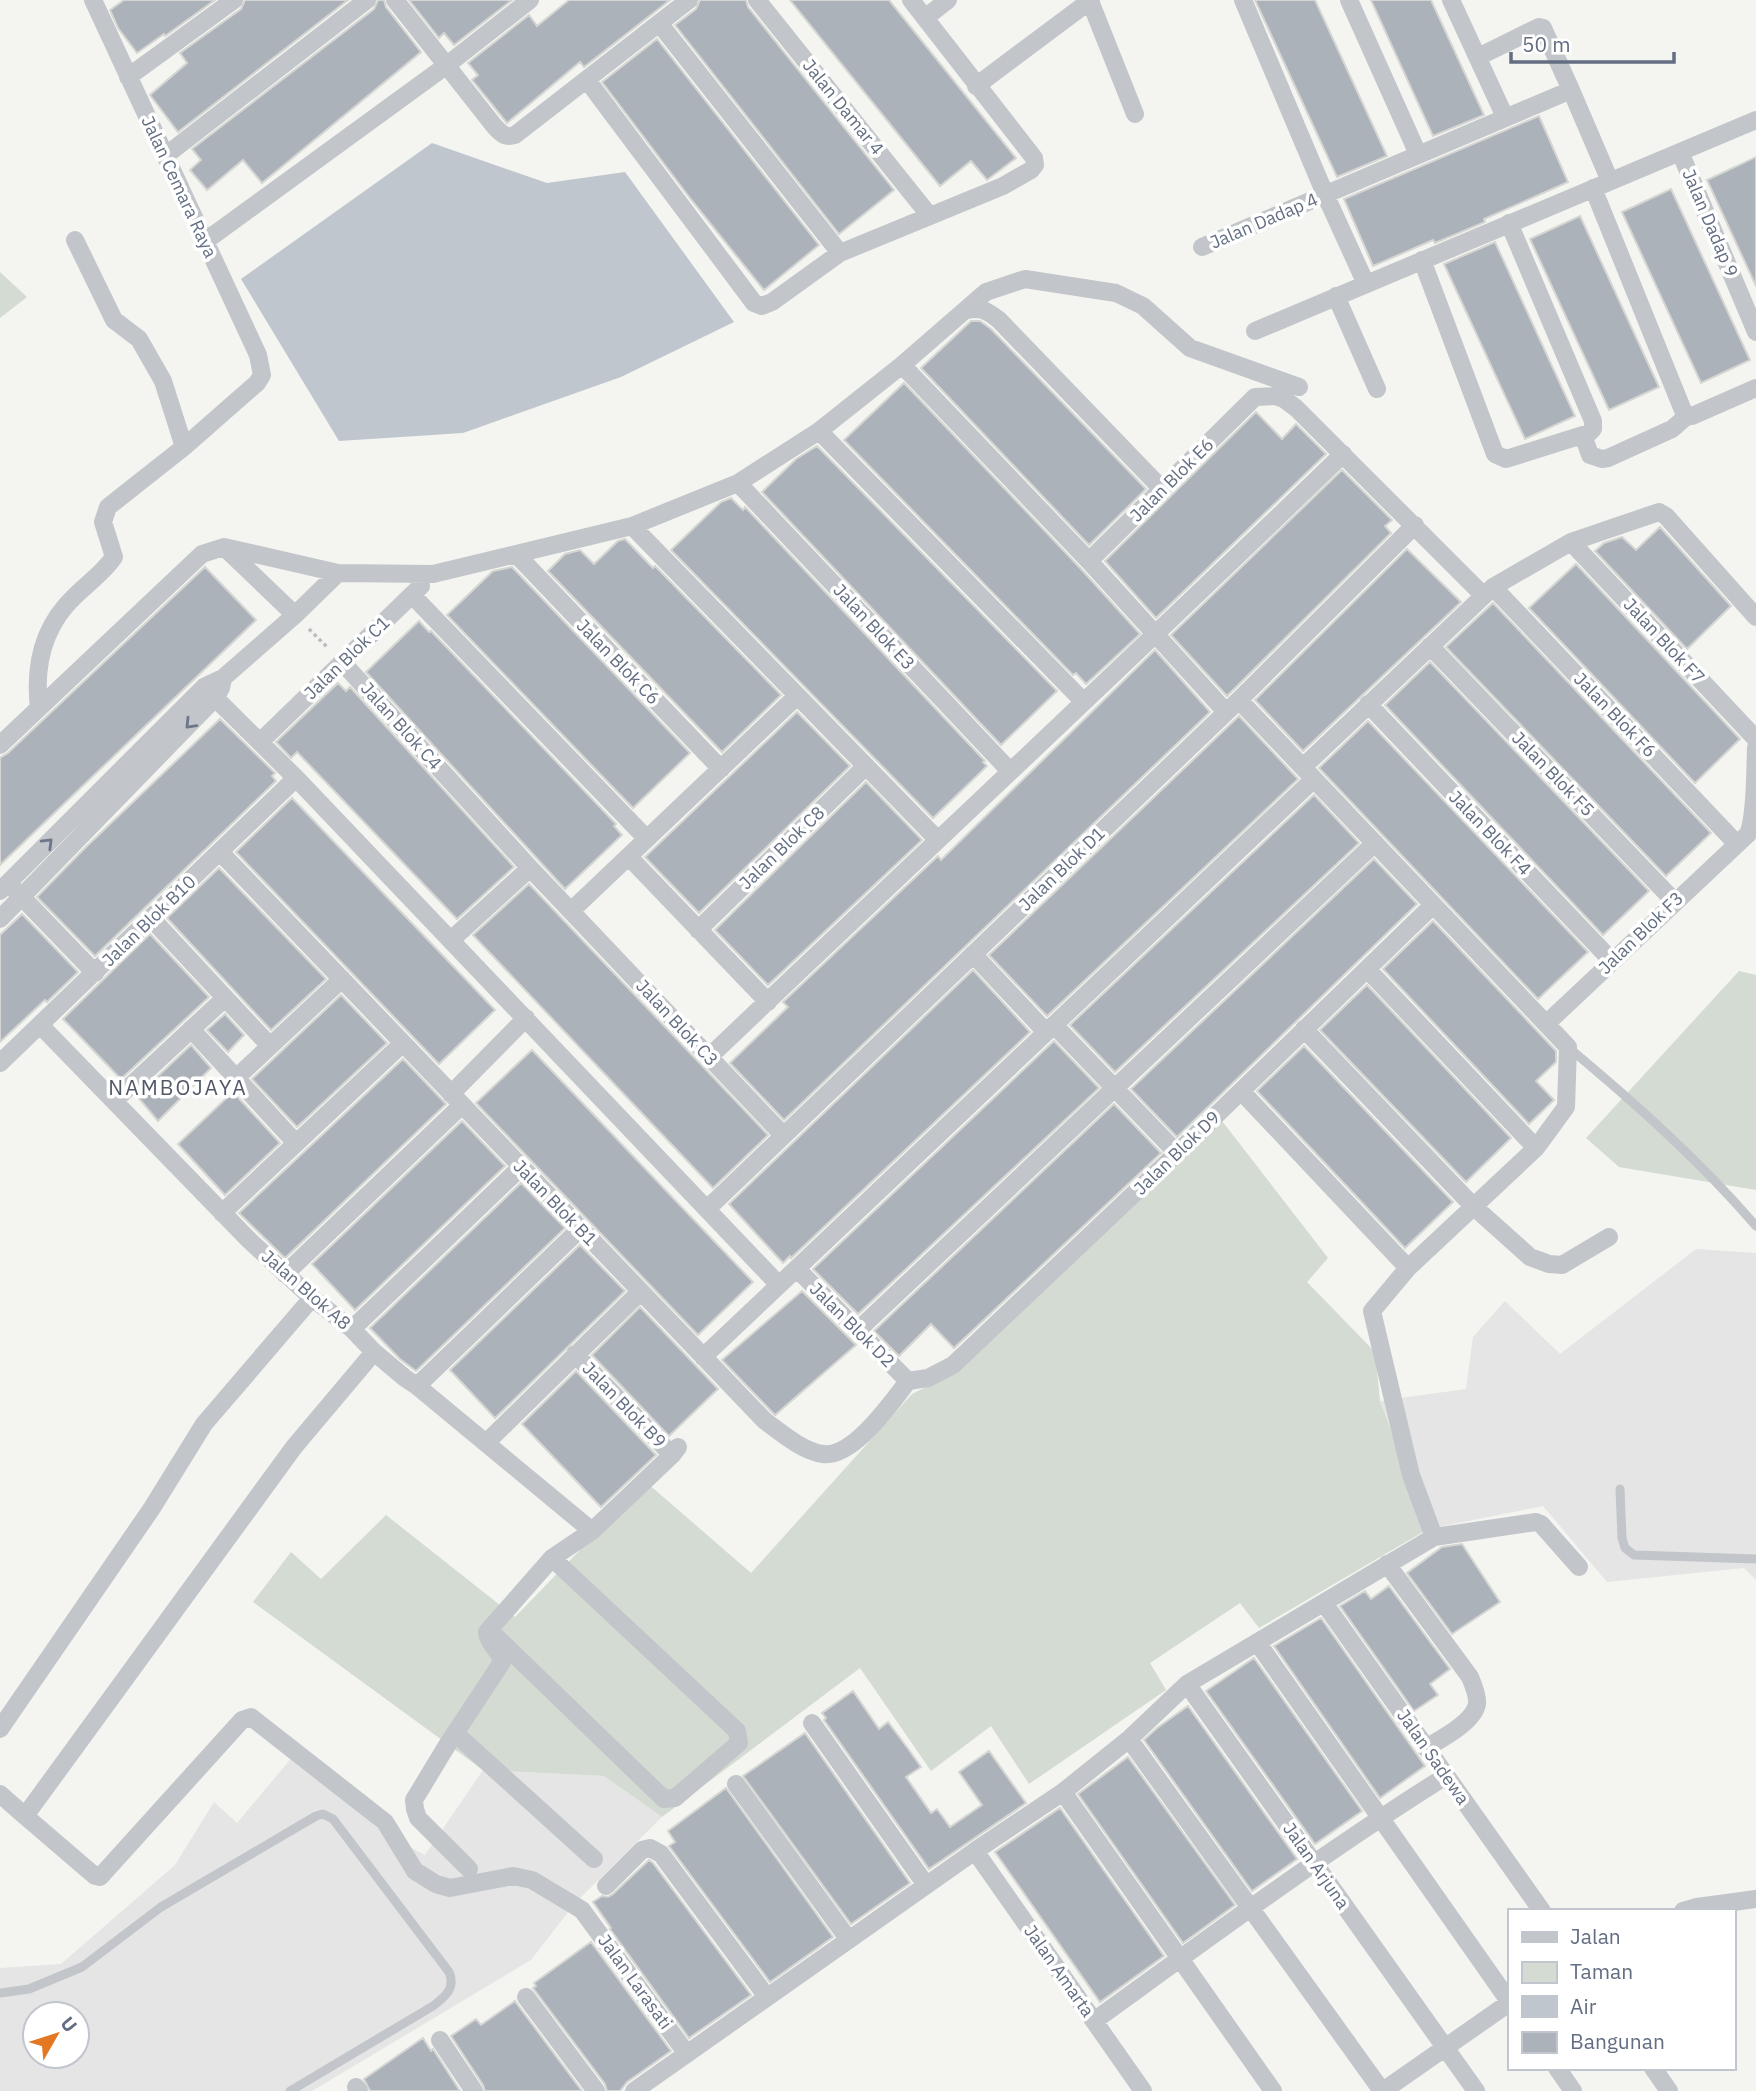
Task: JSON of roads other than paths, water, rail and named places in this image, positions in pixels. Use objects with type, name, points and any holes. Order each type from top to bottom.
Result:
[{"type":"street","points":[[128,77],[234,0]]},
{"type":"street","points":[[165,156],[367,0]]},
{"type":"street","points":[[396,0],[495,127],[509,137],[689,0]]},
{"type":"street","name":"Jalan Damar 4","points":[[757,0],[929,215]]},
{"type":"street","points":[[587,80],[754,303],[762,306],[772,302],[840,253],[1003,186],[1035,165],[1034,158],[911,0]]},
{"type":"street","points":[[925,18],[948,0]]},
{"type":"street","points":[[976,86],[1091,0],[1135,114]]},
{"type":"street","points":[[1243,0],[1366,284]]},
{"type":"street","points":[[1349,0],[1418,154]]},
{"type":"street","points":[[1451,0],[1505,117]]},
{"type":"street","points":[[204,242],[447,65],[526,1]]},
{"type":"street","name":"Jalan Cemara Raya","points":[[100,3],[128,77],[258,355],[262,375],[257,383],[184,447]]},
{"type":"street","points":[[659,23],[840,253]]},
{"type":"street","points":[[1478,57],[1539,27],[1543,29],[1570,90],[1687,416]]},
{"type":"street","name":"Jalan Dadap 4","points":[[1202,247],[1570,90]]},
{"type":"street","points":[[1255,331],[1756,120]]},
{"type":"street","name":"Jalan Dadap 9","points":[[1680,152],[1756,332]]},
{"type":"street","points":[[1422,260],[1495,454],[1506,459],[1589,433],[1593,429],[1593,421],[1509,223]]},
{"type":"street","points":[[39,708],[40,652],[52,625],[72,598],[114,557],[103,522],[108,507],[184,447],[163,381],[139,339],[114,320],[75,240]]},
{"type":"street","points":[[0,745],[202,554],[224,547],[338,573],[433,574],[632,526],[737,483],[819,431],[902,365],[986,292],[1025,279],[1116,293],[1143,306],[1189,348],[1299,387]]},
{"type":"street","points":[[1336,296],[1377,389]]},
{"type":"street","points":[[967,310],[985,309],[999,320],[1163,490]]},
{"type":"street","points":[[902,365],[1157,635],[1308,773],[1568,1047],[1566,1107],[1536,1148],[1408,1268],[1372,1311],[1411,1475],[1434,1537]]},
{"type":"street","points":[[1583,435],[1590,455],[1608,458],[1672,429],[1687,416],[1756,388]]},
{"type":"street","name":"Jalan Blok F6","points":[[1255,397],[1266,395],[1284,399],[1489,592],[1736,843]]},
{"type":"street","name":"Jalan Blok E6","points":[[1089,561],[1255,397]]},
{"type":"street","points":[[819,431],[1083,701]]},
{"type":"street","points":[[709,1057],[1083,701],[1157,635],[1343,454]]},
{"type":"street","name":"Jalan Blok E3","points":[[737,483],[1010,771]]},
{"type":"street","points":[[703,1357],[1050,1029],[1308,773],[1368,704],[1489,592],[1571,542],[1659,512],[1756,618]]},
{"type":"street","name":"Jalan Blok D1","points":[[707,1209],[1232,706],[1415,525]]},
{"type":"street","points":[[632,526],[938,840]]},
{"type":"street","name":"Jalan Blok F7","points":[[1571,542],[1756,739]]},
{"type":"street","points":[[224,547],[295,615]]},
{"type":"street","name":"Jalan Blok C6","points":[[516,554],[721,769]]},
{"type":"street","points":[[0,919],[223,678],[338,573]]},
{"type":"street","name":"Jalan Blok C1","points":[[261,741],[433,574]]},
{"type":"street","points":[[412,595],[647,839]]},
{"type":"street","name":"Jalan Blok F5","points":[[1430,646],[1675,902]]},
{"type":"street","name":"Jalan Blok C4","points":[[342,662],[571,911]]},
{"type":"street","points":[[210,692],[261,741],[779,1285]]},
{"type":"street","points":[[95,973],[22,898],[3,883],[210,692]]},
{"type":"street","points":[[571,911],[797,696]]},
{"type":"street","name":"Jalan Blok F4","points":[[1368,704],[1612,961]]},
{"type":"street","name":"Jalan Blok F3","points":[[1546,1024],[1750,830],[1754,808],[1756,748]]},
{"type":"street","name":"Jalan Blok C8","points":[[698,930],[866,766]]},
{"type":"street","name":"Jalan Blok B10","points":[[0,1063],[296,778]]},
{"type":"street","points":[[857,1331],[1375,843]]},
{"type":"street","name":"Jalan Blok B1","points":[[220,852],[765,1421],[804,1447],[824,1454],[844,1449],[886,1411],[908,1381]]},
{"type":"street","points":[[629,857],[768,1002]]},
{"type":"street","points":[[451,940],[530,868]]},
{"type":"street","name":"Jalan Blok D9","points":[[908,1381],[928,1378],[954,1365],[1433,905]]},
{"type":"street","name":"Jalan Blok C3","points":[[571,911],[783,1135]]},
{"type":"street","points":[[151,918],[270,1046]]},
{"type":"street","points":[[973,954],[1115,1089],[1177,1153]]},
{"type":"street","points":[[1367,969],[1536,1148]]},
{"type":"street","points":[[236,1077],[342,979]]},
{"type":"street","points":[[114,1101],[225,998]]},
{"type":"street","points":[[285,1274],[456,1099],[526,1018]]},
{"type":"street","name":"Jalan Blok A8","points":[[41,1026],[222,1213],[285,1274],[352,1329],[405,1378],[592,1531]]},
{"type":"street","points":[[191,1029],[296,1143]]},
{"type":"street","points":[[1304,1029],[1473,1206],[1530,1257],[1549,1264],[1562,1265],[1609,1237]]},
{"type":"street","points":[[222,1213],[403,1043]]},
{"type":"street","points":[[1241,1091],[1408,1268]]},
{"type":"street","points":[[352,1329],[521,1167]]},
{"type":"street","points":[[418,1386],[580,1229]]},
{"type":"street","name":"Jalan Blok D2","points":[[797,1269],[908,1381]]},
{"type":"street","points":[[486,1443],[640,1292]]},
{"type":"street","points":[[0,1729],[152,1508],[204,1424],[312,1298]]},
{"type":"street","points":[[0,1794],[25,1816],[294,1447],[374,1352]]},
{"type":"street","name":"Jalan Blok B9","points":[[575,1354],[675,1451],[592,1531]]},
{"type":"street","points":[[634,2091],[1063,1792],[1129,1739],[1187,1684],[1434,1537],[1536,1522],[1541,1524],[1579,1567]]},
{"type":"street","points":[[469,1870],[418,1818],[414,1800],[502,1662],[502,1657],[488,1639],[487,1633],[552,1559],[592,1531]]},
{"type":"street","points":[[489,1630],[664,1799],[675,1798],[739,1743],[737,1731],[552,1559]]},
{"type":"street","points":[[1387,1564],[1474,1685],[1477,1704],[1470,1719],[1426,1748]]},
{"type":"street","name":"Jalan Sadewa","points":[[1324,1602],[1541,1909]]},
{"type":"street","points":[[1257,1642],[1508,2001]]},
{"type":"street","name":"Jalan Arjuna","points":[[1187,1684],[1476,2091]]},
{"type":"street","name":"Jalan Larasati","points":[[25,1816],[95,1876],[100,1877],[243,1720],[251,1717],[385,1822],[415,1871],[436,1884],[450,1888],[513,1876],[532,1880],[582,1910],[687,2054]]},
{"type":"street","points":[[812,1723],[926,1885]]},
{"type":"street","points":[[456,1734],[594,1859]]},
{"type":"street","points":[[1129,1739],[1382,2091],[1508,2003]]},
{"type":"street","points":[[1094,2021],[1380,1817],[1446,1776]]},
{"type":"street","points":[[736,1784],[849,1940]]},
{"type":"street","points":[[1063,1792],[1273,2091]]},
{"type":"street","points":[[606,1886],[642,1850],[650,1849],[661,1854],[767,1997]]},
{"type":"street","name":"Jalan Amarta","points":[[975,1851],[1143,2091]]},
{"type":"street","points":[[1690,1909],[1756,1899]]},
{"type":"street","points":[[526,1997],[596,2091]]},
{"type":"street","points":[[440,2040],[474,2091]]},
{"type":"street","points":[[1558,2070],[1573,2091]]},
{"type":"street","points":[[1654,2070],[1669,2091]]},
{"type":"lane","points":[[1568,1047],[1632,1101],[1756,1226]]},
{"type":"lane","points":[[1619,1489],[1622,1538],[1625,1548],[1634,1555],[1756,1559]]},
{"type":"lane","points":[[0,1993],[29,1989],[82,1967],[161,1907],[323,1814],[333,1819],[453,1980],[446,1996],[433,2006],[290,2091]]},
{"type":"water","points":[[432,143],[547,183],[625,172],[734,322],[621,377],[463,433],[339,441],[241,279]]},
{"type":"district","name":"NAMBOJAYA","points":[[178,1088]]}]
